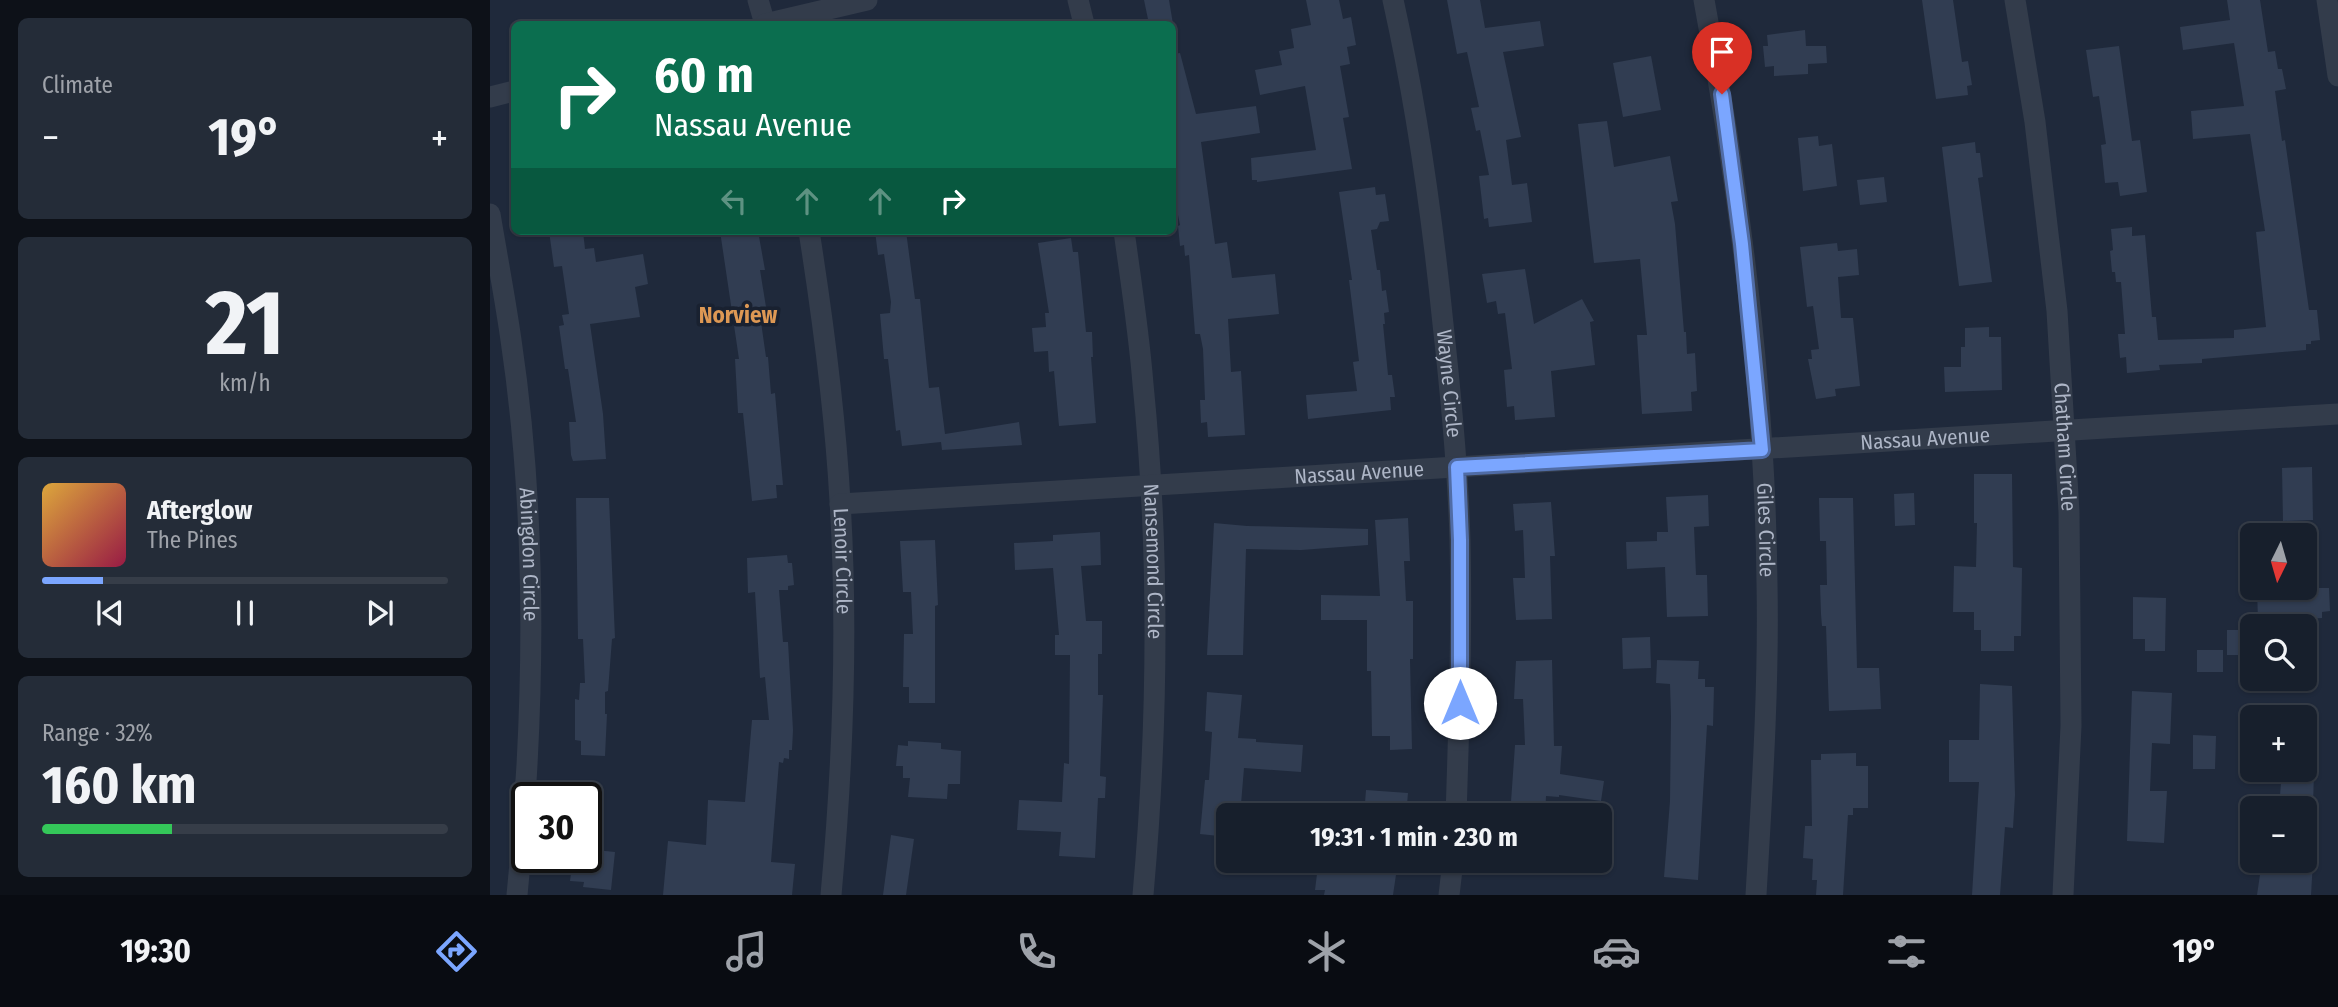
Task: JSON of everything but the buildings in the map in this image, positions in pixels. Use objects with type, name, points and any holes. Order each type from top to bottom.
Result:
[{"type":"street","points":[[758,0],[764,21]]},
{"type":"street","points":[[778,21],[867,0]]},
{"type":"street","points":[[1078,0],[1083,21]]},
{"type":"street","name":"Wayne Circle","points":[[1393,0],[1411,86],[1433,226],[1457,467],[1460,703],[1456,803]]},
{"type":"street","name":"Giles Circle","points":[[1704,0],[1722,94],[1742,244],[1762,450],[1768,584],[1766,722],[1756,895]]},
{"type":"street","name":"Chatham Circle","points":[[2015,0],[2035,122],[2057,312],[2069,512],[2071,726],[2063,895]]},
{"type":"street","points":[[2326,0],[2338,76]]},
{"type":"street","points":[[490,97],[511,92]]},
{"type":"street","name":"Abingdon Circle","points":[[490,214],[512,341],[525,471],[531,616],[525,815],[517,895]]},
{"type":"street","name":"Lenoir Circle","points":[[810,235],[832,407],[840,503],[844,679],[840,801],[831,895]]},
{"type":"street","name":"Nansemond Circle","points":[[1124,235],[1143,385],[1155,594],[1155,671],[1143,895]]},
{"type":"street","name":"Nassau Avenue","points":[[840,503],[2338,414]]},
{"type":"street","points":[[1449,895],[1451,873]]},
{"type":"district","name":"Norview","points":[[738,315]]},
{"type":"route","points":[[1460,703],[1457,467],[1762,450],[1742,244],[1722,94]]}]
